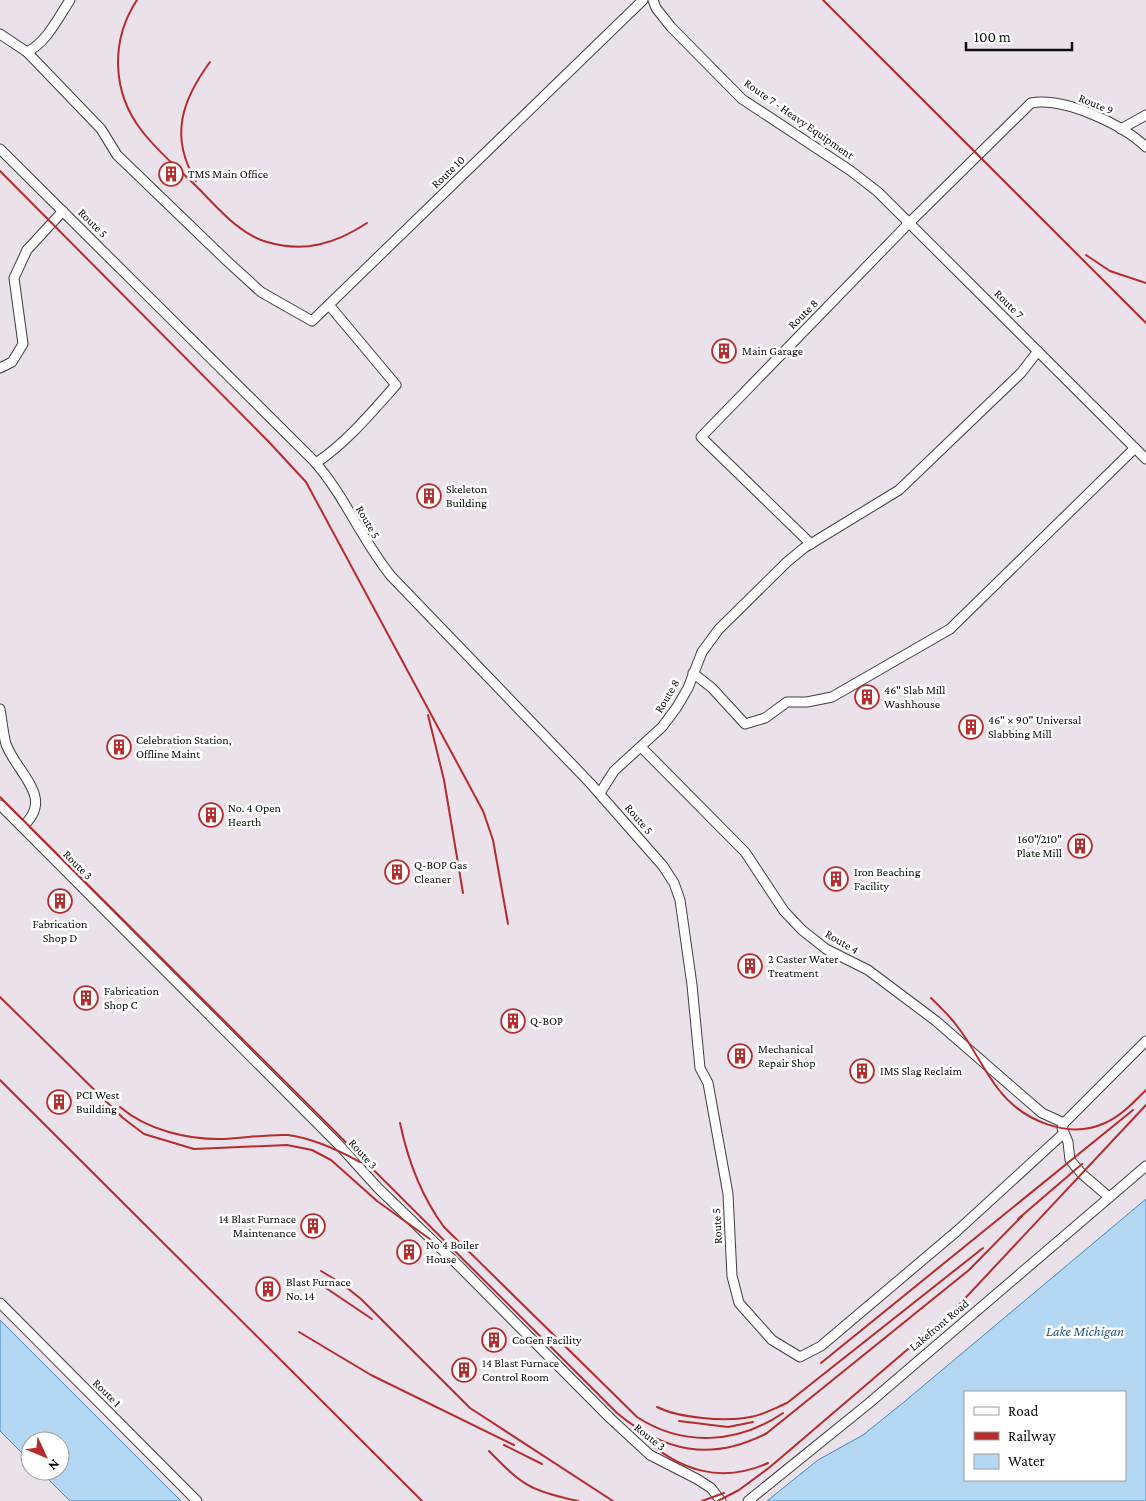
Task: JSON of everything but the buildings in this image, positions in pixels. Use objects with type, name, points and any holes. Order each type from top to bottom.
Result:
[{"type":"street","points":[[0,34],[27,52],[36,48],[70,0]]},
{"type":"street","name":"Route 10","points":[[27,52],[101,128],[117,155],[261,292],[312,321],[643,0]]},
{"type":"street","name":"Route 7 - Heavy Equipment","points":[[653,0],[656,8],[671,27],[742,98],[851,171]]},
{"type":"street","name":"Route 9","points":[[1031,103],[1042,101],[1061,104],[1110,122],[1146,147]]},
{"type":"street","name":"Route 8","points":[[811,544],[701,437],[909,223],[1031,103]]},
{"type":"street","points":[[1121,129],[1146,115]]},
{"type":"street","name":"Route 5","points":[[0,149],[316,463],[325,473],[372,553],[391,576],[600,793],[663,866],[674,884],[680,900],[692,985],[700,1068],[708,1083],[728,1194],[732,1276],[739,1303],[772,1340],[800,1357],[821,1346],[946,1240],[1064,1133]]},
{"type":"street","name":"Route 7","points":[[851,171],[909,223],[1146,459]]},
{"type":"street","points":[[0,368],[12,362],[23,344],[14,278],[27,250],[63,212]]},
{"type":"street","points":[[316,463],[350,434],[396,385],[329,305]]},
{"type":"street","name":"Route 8","points":[[600,793],[614,771],[662,728],[688,688],[702,652],[719,629],[786,562],[811,544],[899,490],[1021,373],[1038,351]]},
{"type":"street","points":[[693,673],[712,688],[745,724],[764,718],[786,702],[807,702],[832,697],[950,629],[1135,448]]},
{"type":"street","points":[[0,709],[6,743],[34,791],[37,802],[35,812],[22,827]]},
{"type":"street","name":"Route 4","points":[[641,747],[745,852],[784,911],[802,930],[826,949],[868,970],[936,1021],[1042,1113],[1064,1123]]},
{"type":"street","name":"Route 3","points":[[0,805],[339,1145],[378,1188],[459,1266],[610,1418],[650,1456],[697,1479],[711,1488],[721,1501]]},
{"type":"street","points":[[1109,1197],[1082,1174],[1070,1160],[1068,1142],[1064,1133],[1064,1123],[1146,1041]]},
{"type":"street","name":"Lakefront Road","points":[[748,1501],[868,1404],[1146,1166]]},
{"type":"street","name":"Route 1","points":[[0,1303],[197,1501]]},
{"type":"shaded area","points":[[0,0],[1146,0],[1146,1199],[863,1435],[818,1460],[767,1501],[181,1501],[0,1320]]},
{"type":"shaded area","points":[[0,1431],[20,1451],[20,1481],[50,1481],[70,1501],[0,1501]]},
{"type":"water","name":"Lake Michigan","points":[[1146,1199],[1146,1501],[767,1501],[818,1460],[863,1435]]},
{"type":"water","points":[[0,1320],[181,1501],[70,1501],[50,1481],[70,1481],[70,1431],[20,1431],[20,1451],[0,1431]]},
{"type":"railway","points":[[137,0],[122,32],[119,49],[118,67],[120,84],[125,100],[132,116],[148,139],[221,212],[238,227],[257,238],[267,242],[294,247],[319,245],[343,236],[367,223]]},
{"type":"railway","points":[[823,0],[1146,323]]},
{"type":"railway","points":[[196,181],[183,149],[182,119],[192,90],[210,62]]},
{"type":"railway","points":[[0,171],[268,441],[306,482],[483,811],[493,840],[508,924]]},
{"type":"railway","points":[[1086,255],[1110,271],[1146,283]]},
{"type":"railway","points":[[428,715],[444,780],[463,893]]},
{"type":"railway","points":[[0,797],[617,1413],[652,1437],[670,1444],[707,1450],[727,1448],[767,1433],[969,1270],[1022,1216]]},
{"type":"railway","points":[[0,997],[123,1118],[144,1134],[194,1149],[287,1145],[312,1150],[331,1160],[377,1201],[445,1250]]},
{"type":"railway","points":[[931,998],[954,1022],[993,1082],[1009,1101],[1033,1118],[1047,1124],[1061,1128],[1091,1128],[1105,1123],[1122,1113],[1146,1090]]},
{"type":"railway","points":[[0,1080],[422,1501]]},
{"type":"railway","points":[[718,1501],[739,1490],[770,1467],[956,1308],[1146,1105]]},
{"type":"railway","points":[[120,1107],[143,1122],[182,1135],[210,1139],[288,1135],[325,1145],[360,1162]]},
{"type":"railway","points":[[821,1363],[1133,1110]]},
{"type":"railway","points":[[400,1123],[416,1178],[444,1227],[637,1417],[655,1427],[673,1433],[710,1438],[748,1431],[783,1413]]},
{"type":"railway","points":[[1018,1219],[1082,1164]]},
{"type":"railway","points":[[657,1407],[677,1414],[702,1418],[728,1419],[755,1416],[787,1403],[983,1248]]},
{"type":"railway","points":[[321,1271],[341,1283],[361,1299],[470,1408],[613,1501]]},
{"type":"railway","points":[[320,1284],[372,1319]]},
{"type":"railway","points":[[299,1332],[371,1375],[514,1445]]},
{"type":"railway","points":[[679,1421],[728,1427],[753,1422]]},
{"type":"railway","points":[[643,1437],[671,1458],[686,1466],[702,1471],[734,1473],[768,1463]]},
{"type":"railway","points":[[504,1445],[542,1464]]},
{"type":"railway","points":[[489,1451],[520,1480],[549,1494],[578,1501]]},
{"type":"railway","points":[[702,1501],[724,1493]]},
{"type":"place","name":"TMS Main Office","points":[[171,174]]},
{"type":"place","name":"Main Garage","points":[[724,351]]},
{"type":"place","name":"Skeleton Building","points":[[429,496]]},
{"type":"place","name":"46\" Slab Mill Washhouse","points":[[867,697]]},
{"type":"place","name":"46\" × 90\" Universal Slabbing Mill","points":[[971,727]]},
{"type":"place","name":"Celebration Station, Offline Maint","points":[[119,747]]},
{"type":"place","name":"No. 4 Open Hearth","points":[[211,815]]},
{"type":"place","name":"160\"/210\" Plate Mill","points":[[1080,846]]},
{"type":"place","name":"Q-BOP Gas Cleaner","points":[[397,872]]},
{"type":"place","name":"Iron Beaching Facility","points":[[836,879]]},
{"type":"place","name":"Fabrication Shop D","points":[[60,901]]},
{"type":"place","name":"2 Caster Water Treatment","points":[[750,966]]},
{"type":"place","name":"Fabrication Shop C","points":[[86,998]]},
{"type":"place","name":"Q-BOP","points":[[513,1021]]},
{"type":"place","name":"Mechanical Repair Shop","points":[[740,1056]]},
{"type":"place","name":"IMS Slag Reclaim","points":[[862,1071]]},
{"type":"place","name":"PCI West Building","points":[[59,1102]]},
{"type":"place","name":"14 Blast Furnace Maintenance","points":[[313,1226]]},
{"type":"place","name":"No 4 Boiler House","points":[[409,1252]]},
{"type":"place","name":"Blast Furnace No. 14","points":[[268,1289]]},
{"type":"place","name":"CoGen Facility","points":[[494,1340]]},
{"type":"place","name":"14 Blast Furnace Control Room","points":[[464,1370]]}]
